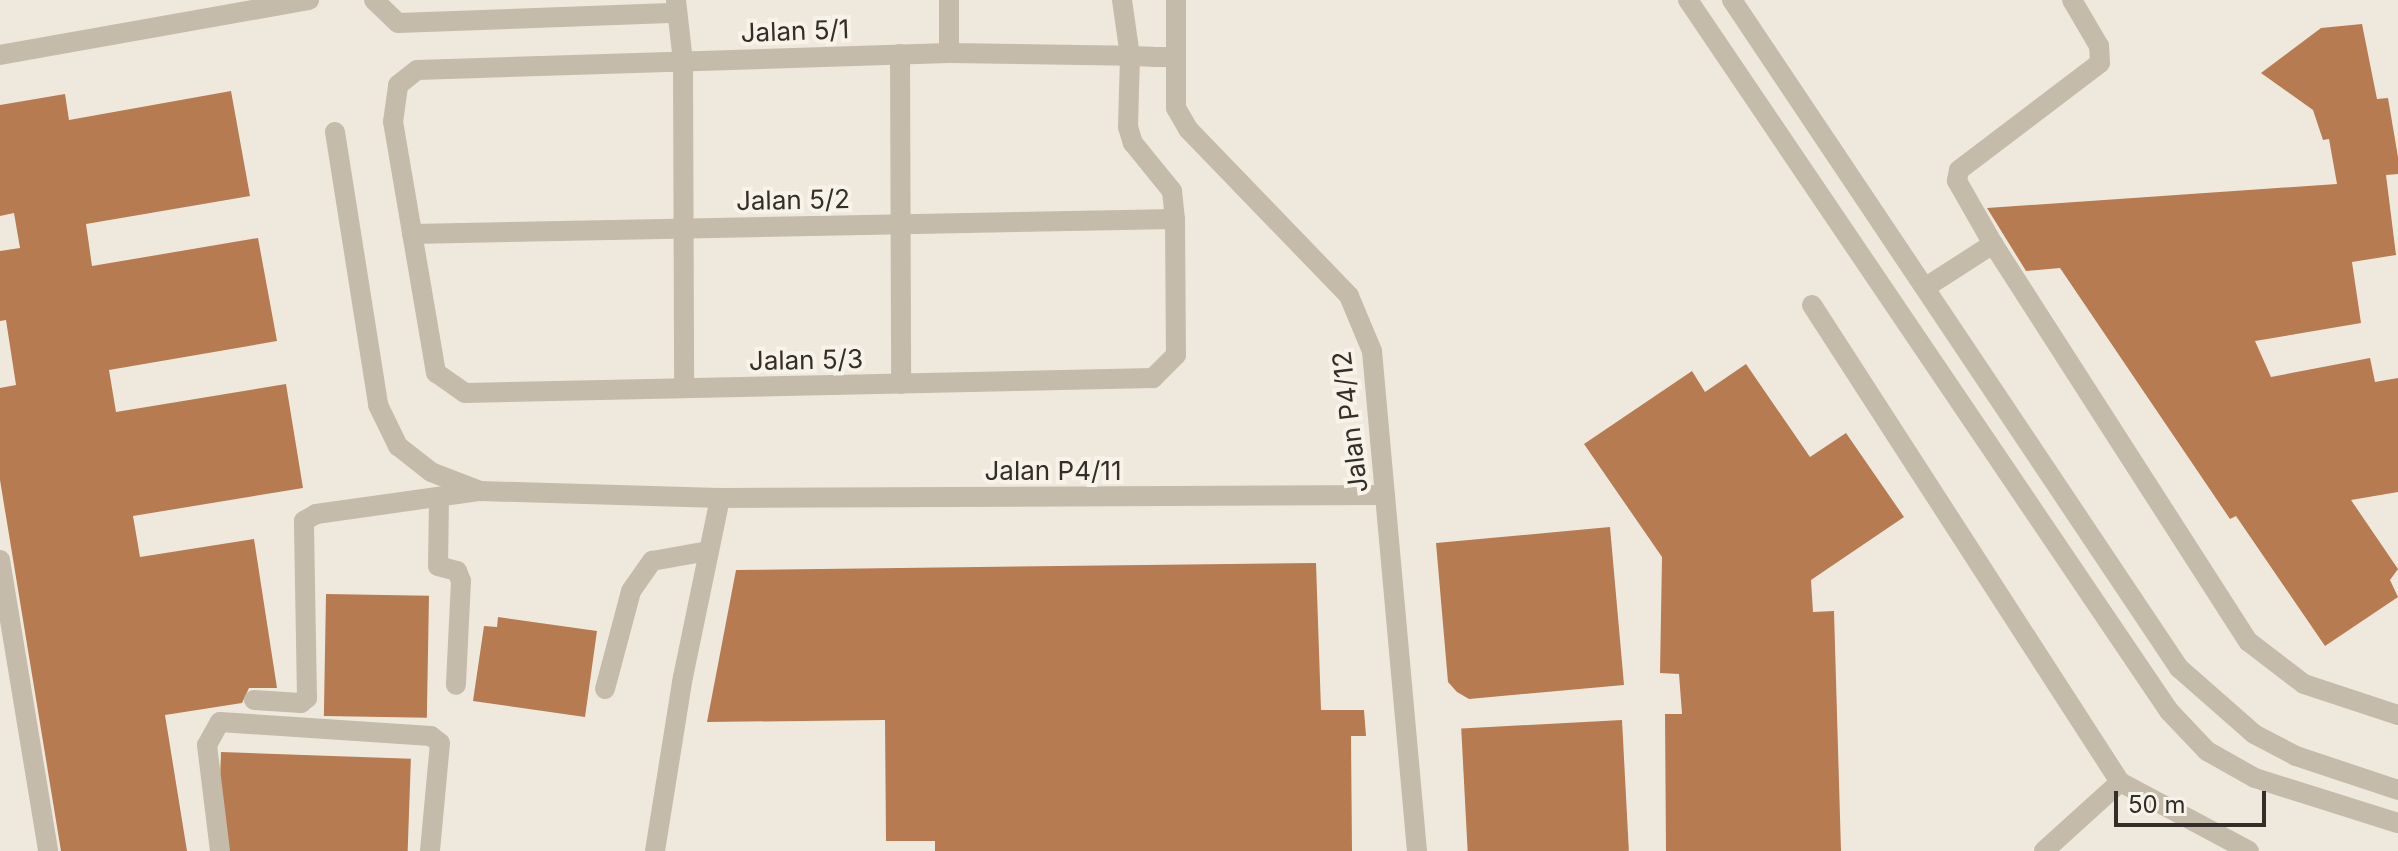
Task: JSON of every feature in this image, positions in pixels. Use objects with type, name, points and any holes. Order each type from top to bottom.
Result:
[{"type":"street","points":[[0,55],[309,0]]},
{"type":"street","points":[[374,0],[398,23],[677,7],[683,61],[680,229],[684,388]]},
{"type":"street","points":[[949,0],[949,53]]},
{"type":"street","name":"Jalan 5/3","points":[[417,70],[398,85],[393,122],[436,373],[465,393],[1153,378],[1176,355],[1175,219],[1172,191],[1133,143],[1128,127],[1130,56],[1122,0]]},
{"type":"street","name":"Jalan P4/12","points":[[1176,0],[1176,108],[1188,129],[1349,296],[1372,351],[1417,851]]},
{"type":"street","points":[[1688,0],[2169,711],[2207,751],[2255,778],[2398,823]]},
{"type":"street","points":[[1732,0],[2179,668],[2254,734],[2296,756],[2398,790]]},
{"type":"street","points":[[2072,0],[2099,46],[2100,63],[1957,175],[1993,244],[2249,642],[2304,684],[2398,715]]},
{"type":"street","name":"Jalan 5/1","points":[[417,70],[949,53],[1174,57]]},
{"type":"street","points":[[900,54],[901,384]]},
{"type":"street","points":[[335,132],[378,405],[398,446],[431,472],[480,491]]},
{"type":"street","name":"Jalan 5/2","points":[[412,234],[1175,219]]},
{"type":"street","points":[[1926,287],[1993,244]]},
{"type":"street","points":[[1812,305],[2120,782],[2249,851]]},
{"type":"street","points":[[254,700],[301,703],[307,698],[304,521],[316,514],[480,491]]},
{"type":"street","name":"Jalan P4/11","points":[[480,491],[720,498],[1385,495]]},
{"type":"street","points":[[439,497],[438,566],[457,571],[461,581],[456,685]]},
{"type":"street","points":[[655,851],[720,498]]},
{"type":"street","points":[[605,689],[631,591],[652,561],[708,551]]},
{"type":"street","points":[[0,560],[48,851]]},
{"type":"street","points":[[220,851],[207,745],[220,722],[431,736],[440,743],[430,851]]},
{"type":"street","points":[[2044,851],[2120,782]]},
{"type":"building","points":[[2362,24],[2377,99],[2388,98],[2398,157],[2398,174],[2386,175],[2396,255],[2352,262],[2361,323],[2255,341],[2271,377],[2370,358],[2375,382],[2398,378],[2398,492],[2351,500],[2398,569],[2390,580],[2398,597],[2325,646],[2236,516],[2230,519],[2060,268],[2026,271],[1987,208],[2337,184],[2329,139],[2323,140],[2313,110],[2261,73],[2321,28]]},
{"type":"building","points":[[231,91],[250,196],[86,224],[92,266],[258,238],[277,341],[109,370],[116,412],[286,384],[303,488],[133,516],[140,557],[254,539],[277,688],[249,688],[242,703],[165,715],[187,851],[61,851],[0,480],[0,388],[16,385],[6,320],[0,321],[0,251],[20,248],[14,213],[0,216],[0,105],[65,94],[69,120]]},
{"type":"building","points":[[1746,364],[1810,457],[1846,433],[1904,517],[1811,580],[1813,612],[1834,611],[1841,851],[1666,851],[1665,714],[1682,714],[1679,674],[1660,673],[1662,557],[1584,444],[1692,371],[1705,392]]},
{"type":"building","points":[[1610,527],[1624,685],[1469,699],[1457,692],[1448,682],[1436,543]]},
{"type":"building","points":[[1316,563],[1321,710],[1364,710],[1366,736],[1351,736],[1352,851],[935,851],[935,841],[886,841],[885,720],[707,722],[736,570]]},
{"type":"building","points":[[326,594],[429,596],[427,718],[324,716]]},
{"type":"building","points":[[498,617],[597,631],[585,717],[473,701],[484,626],[497,627]]},
{"type":"building","points":[[1622,720],[1629,851],[1468,851],[1461,728]]},
{"type":"building","points":[[221,752],[411,759],[408,851],[218,851]]}]
